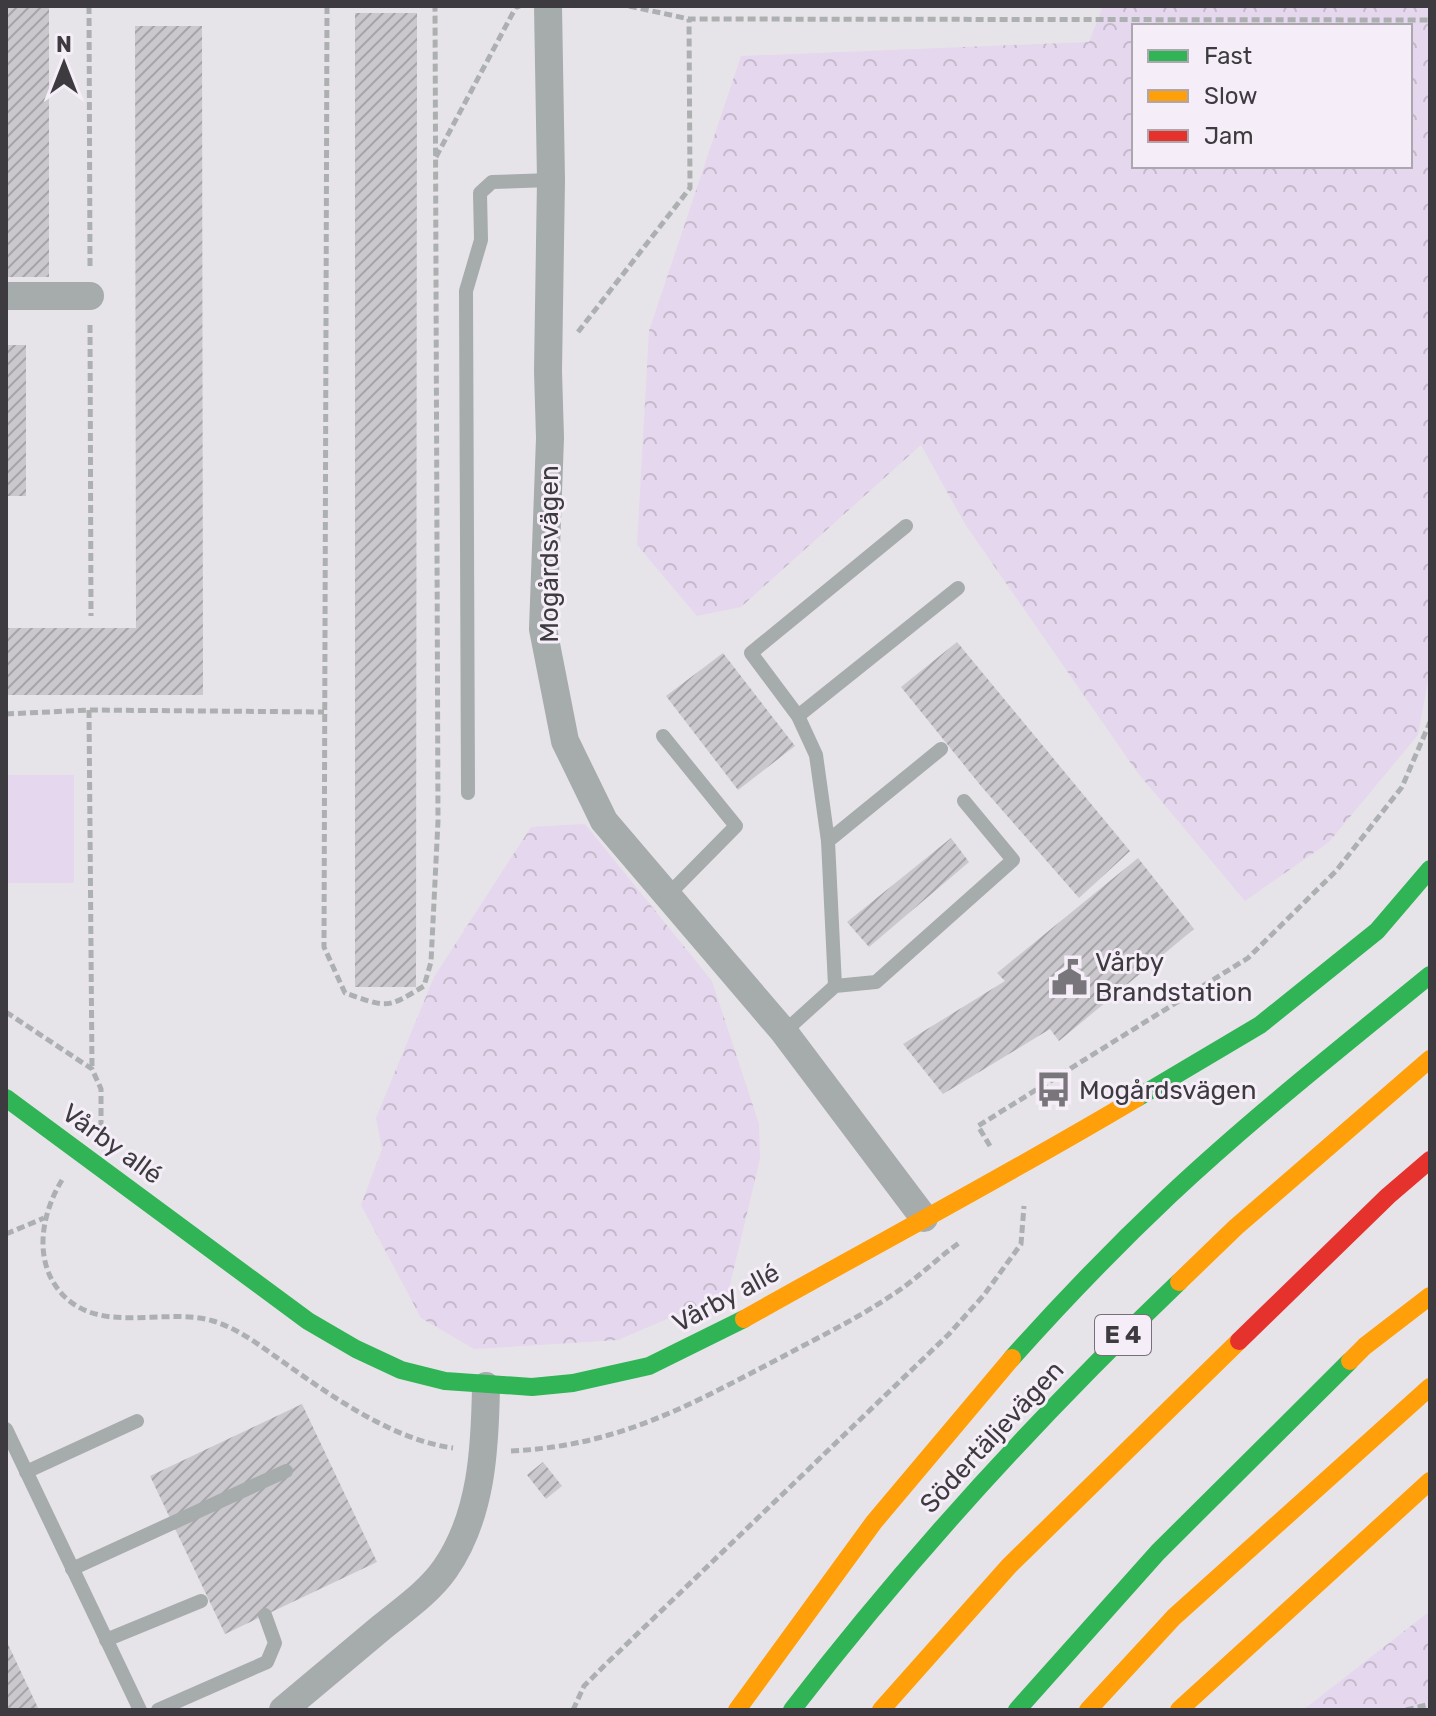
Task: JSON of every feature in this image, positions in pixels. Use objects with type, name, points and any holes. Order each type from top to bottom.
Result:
[{"type":"main road","name":"Vårby allé","points":[[6,1098],[320,1328],[356,1349],[401,1370],[445,1381],[532,1387],[573,1383],[649,1366],[741,1321],[1009,1174],[1260,1025],[1377,931],[1430,869]]},
{"type":"main road","points":[[737,1710],[893,1497],[991,1382],[1091,1273],[1184,1183],[1288,1090],[1430,975]]},
{"type":"main road","name":"Södertäljevägen","points":[[792,1710],[846,1640],[951,1518],[1109,1349],[1236,1227],[1430,1059]]},
{"type":"main road","points":[[881,1710],[1009,1566],[1366,1217],[1430,1160]]},
{"type":"main road","points":[[1017,1710],[1158,1552],[1365,1346],[1430,1296]]},
{"type":"main road","points":[[1088,1710],[1174,1617],[1430,1387]]},
{"type":"main road","points":[[1179,1710],[1430,1481]]},
{"type":"street","name":"Mogårdsvägen","points":[[548,6],[550,438],[543,629],[565,741],[604,821],[784,1032],[924,1218]]},
{"type":"street","points":[[6,296],[90,296]]},
{"type":"street","points":[[283,1710],[416,1599],[443,1572],[467,1525],[476,1495],[484,1450],[486,1386]]},
{"type":"lane","points":[[468,793],[466,291],[481,240],[480,193],[492,182],[551,180]]},
{"type":"lane","points":[[835,986],[828,841],[816,755],[798,716],[751,653],[906,526]]},
{"type":"lane","points":[[798,716],[958,588]]},
{"type":"lane","points":[[663,736],[736,826],[668,895]]},
{"type":"lane","points":[[828,841],[941,749]]},
{"type":"lane","points":[[784,1032],[835,986],[876,982],[1013,860],[964,801]]},
{"type":"lane","points":[[26,1472],[137,1421]]},
{"type":"lane","points":[[6,1429],[140,1710]]},
{"type":"lane","points":[[72,1569],[286,1471]]},
{"type":"lane","points":[[106,1640],[201,1601]]},
{"type":"lane","points":[[158,1710],[267,1662],[275,1643],[265,1615]]},
{"type":"path","points":[[327,6],[324,947],[345,993],[382,1006],[399,1002],[424,986],[431,962],[438,821],[435,6]]},
{"type":"path","points":[[629,6],[689,19],[1430,20]]},
{"type":"path","points":[[436,158],[516,7]]},
{"type":"path","points":[[548,371],[690,188],[689,19]]},
{"type":"path","points":[[6,714],[89,710],[324,712]]},
{"type":"path","points":[[89,710],[92,1069],[101,1089],[101,1128]]},
{"type":"path","points":[[1009,1174],[978,1126],[1248,958],[1336,871],[1402,787],[1430,722]]},
{"type":"path","points":[[6,1012],[92,1069]]},
{"type":"path","points":[[62,1180],[44,1218],[45,1260],[59,1289],[80,1308],[128,1318],[175,1316],[212,1320],[257,1343],[349,1409],[449,1448],[543,1450],[635,1429],[682,1410],[875,1307],[970,1236]]},
{"type":"path","points":[[573,1710],[584,1686],[949,1334],[984,1295],[1021,1244],[1024,1211],[1010,1216]]},
{"type":"path","points":[[6,1234],[44,1218]]},
{"type":"path","points":[[1406,1710],[1430,1704]]},
{"type":"green space","points":[[1103,6],[1430,6],[1430,669],[1418,735],[1329,842],[1245,901],[1137,772],[965,524],[921,445],[741,607],[697,616],[637,545],[649,331],[741,56],[1089,42]]},
{"type":"green space","points":[[6,775],[74,775],[74,883],[6,883]]},
{"type":"green space","points":[[585,824],[712,981],[759,1124],[760,1159],[728,1293],[618,1340],[474,1349],[421,1318],[361,1205],[382,1149],[376,1118],[434,977],[531,827]]},
{"type":"green space","points":[[1430,1611],[1430,1710],[1303,1710]]},
{"type":"building","points":[[6,6],[49,6],[49,277],[6,277]]},
{"type":"building","points":[[355,13],[417,13],[416,987],[355,987]]},
{"type":"building","points":[[135,26],[202,26],[203,695],[6,695],[6,628],[136,628]]},
{"type":"building","points":[[6,345],[26,345],[26,496],[6,496]]},
{"type":"building","points":[[957,642],[1130,851],[1079,898],[981,786],[901,687]]},
{"type":"building","points":[[723,653],[795,746],[738,790],[666,696]]},
{"type":"building","points":[[951,838],[969,862],[869,947],[847,922]]},
{"type":"building","name":"Vårby Brandstation","points":[[1138,858],[1194,929],[1059,1041],[1050,1029],[943,1094],[903,1044],[1005,981],[997,973]]},
{"type":"building","points":[[302,1404],[377,1562],[225,1634],[150,1476]]},
{"type":"building","points":[[543,1462],[562,1486],[546,1499],[527,1475]]},
{"type":"building","points":[[6,1640],[39,1710],[6,1710]]},
{"type":"traffic: fast","points":[[1137,1098],[1260,1025],[1377,931],[1430,869]]},
{"type":"traffic: fast","points":[[1012,1358],[1108,1255],[1200,1167],[1430,975]]},
{"type":"traffic: fast","points":[[6,1098],[308,1321],[401,1370],[445,1381],[532,1387],[573,1383],[649,1366],[744,1319]]},
{"type":"traffic: fast","points":[[792,1710],[882,1598],[977,1489],[1076,1384],[1179,1282]]},
{"type":"traffic: fast","points":[[1017,1710],[1158,1552],[1350,1361]]},
{"type":"traffic: slow","points":[[1179,1282],[1236,1227],[1430,1059]]},
{"type":"traffic: slow","points":[[744,1319],[1137,1098]]},
{"type":"traffic: slow","points":[[1350,1361],[1430,1296]]},
{"type":"traffic: slow","points":[[881,1710],[1009,1566],[1239,1341]]},
{"type":"traffic: slow","points":[[737,1710],[874,1522],[1012,1358]]},
{"type":"traffic: slow","points":[[1088,1710],[1174,1617],[1430,1387]]},
{"type":"traffic: slow","points":[[1179,1710],[1430,1481]]},
{"type":"traffic: jam","points":[[1239,1341],[1388,1196],[1430,1160]]},
{"type":"place","name":"Vårby Brandstation","points":[[1069,977]]},
{"type":"place","name":"Mogårdsvägen","points":[[1053,1090]]}]
